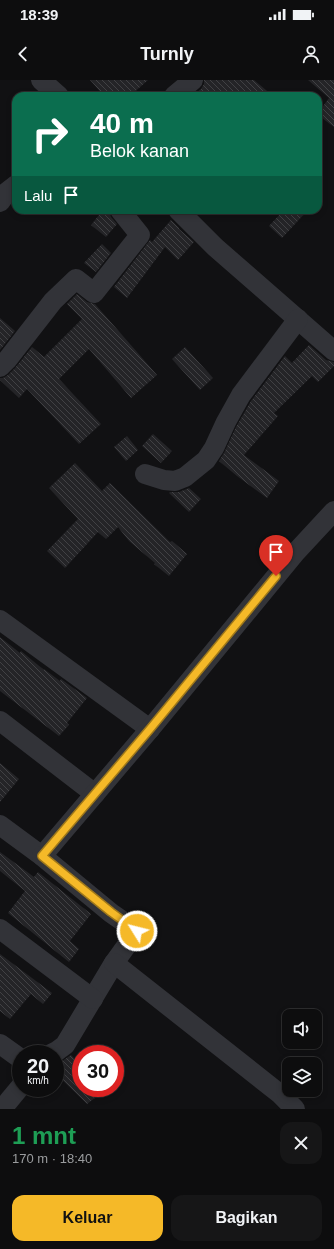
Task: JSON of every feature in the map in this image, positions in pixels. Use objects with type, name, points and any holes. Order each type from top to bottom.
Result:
[{"type":"street","points":[[41,80],[54,92]]},
{"type":"street","points":[[179,92],[193,80]]},
{"type":"street","points":[[0,202],[7,192],[12,188]]},
{"type":"street","points":[[0,367],[52,301],[76,279],[94,293],[140,235],[123,214]]},
{"type":"street","points":[[182,214],[215,247],[334,351]]},
{"type":"street","points":[[145,474],[164,480],[175,481],[185,477],[206,460],[214,448],[241,395],[298,319]]},
{"type":"street","points":[[42,856],[150,729],[296,552],[334,511]]},
{"type":"street","points":[[0,620],[150,729]]},
{"type":"street","points":[[0,722],[95,794]]},
{"type":"street","points":[[0,825],[137,931],[114,963],[64,1046]]},
{"type":"street","points":[[0,929],[93,999]]},
{"type":"street","points":[[114,963],[269,1085],[296,1109]]},
{"type":"street","points":[[0,1044],[12,1053]]},
{"type":"street","points":[[2,1109],[12,1097]]},
{"type":"building","points":[[90,80],[148,80],[134,92],[100,92]]},
{"type":"building","points":[[204,80],[254,80],[268,92],[197,92],[204,84]]},
{"type":"building","points":[[308,80],[334,80],[334,127],[322,118],[322,108],[329,98]]},
{"type":"building","points":[[100,214],[110,214],[117,224],[106,237],[91,225]]},
{"type":"building","points":[[280,214],[304,214],[282,238],[269,226]]},
{"type":"building","points":[[171,220],[194,242],[178,260],[165,247],[127,298],[114,287],[150,240],[152,242]]},
{"type":"building","points":[[102,244],[111,253],[96,272],[84,263]]},
{"type":"building","points":[[77,294],[87,302],[95,304],[157,375],[131,398],[89,349],[59,379],[101,424],[79,444],[27,389],[19,398],[0,380],[0,378],[8,375],[15,368],[32,347],[44,357],[82,319],[67,304]]},
{"type":"building","points":[[0,318],[15,331],[0,350]]},
{"type":"building","points":[[309,345],[326,360],[334,362],[334,366],[318,382],[312,376],[274,413],[278,416],[244,455],[279,481],[267,498],[219,461],[251,401],[285,356],[292,363]]},
{"type":"building","points":[[185,347],[213,378],[200,390],[172,359]]},
{"type":"building","points":[[153,434],[172,451],[161,463],[142,446]]},
{"type":"building","points":[[127,436],[138,450],[126,461],[114,447]]},
{"type":"building","points":[[75,463],[102,491],[110,483],[170,542],[172,541],[187,554],[169,576],[129,541],[118,527],[106,539],[98,532],[65,568],[47,551],[78,519],[49,488]]},
{"type":"building","points":[[189,488],[201,499],[189,512],[169,493],[179,492]]},
{"type":"building","points":[[0,637],[20,653],[21,651],[44,670],[60,681],[61,679],[87,698],[67,723],[69,725],[59,736],[0,691]]},
{"type":"building","points":[[0,763],[19,779],[0,802]]},
{"type":"building","points":[[0,852],[34,877],[38,872],[91,914],[70,941],[79,949],[69,962],[8,913],[25,891],[0,871]]},
{"type":"building","points":[[0,954],[52,993],[43,1004],[31,994],[10,1019],[0,1011]]},
{"type":"building","points":[[71,1055],[72,1056],[72,1089],[64,1082],[64,1060]]},
{"type":"building","points":[[80,1097],[96,1097],[87,1104]]},
{"type":"route","points":[[137,931],[102,905],[42,856],[150,729],[276,576]]}]
